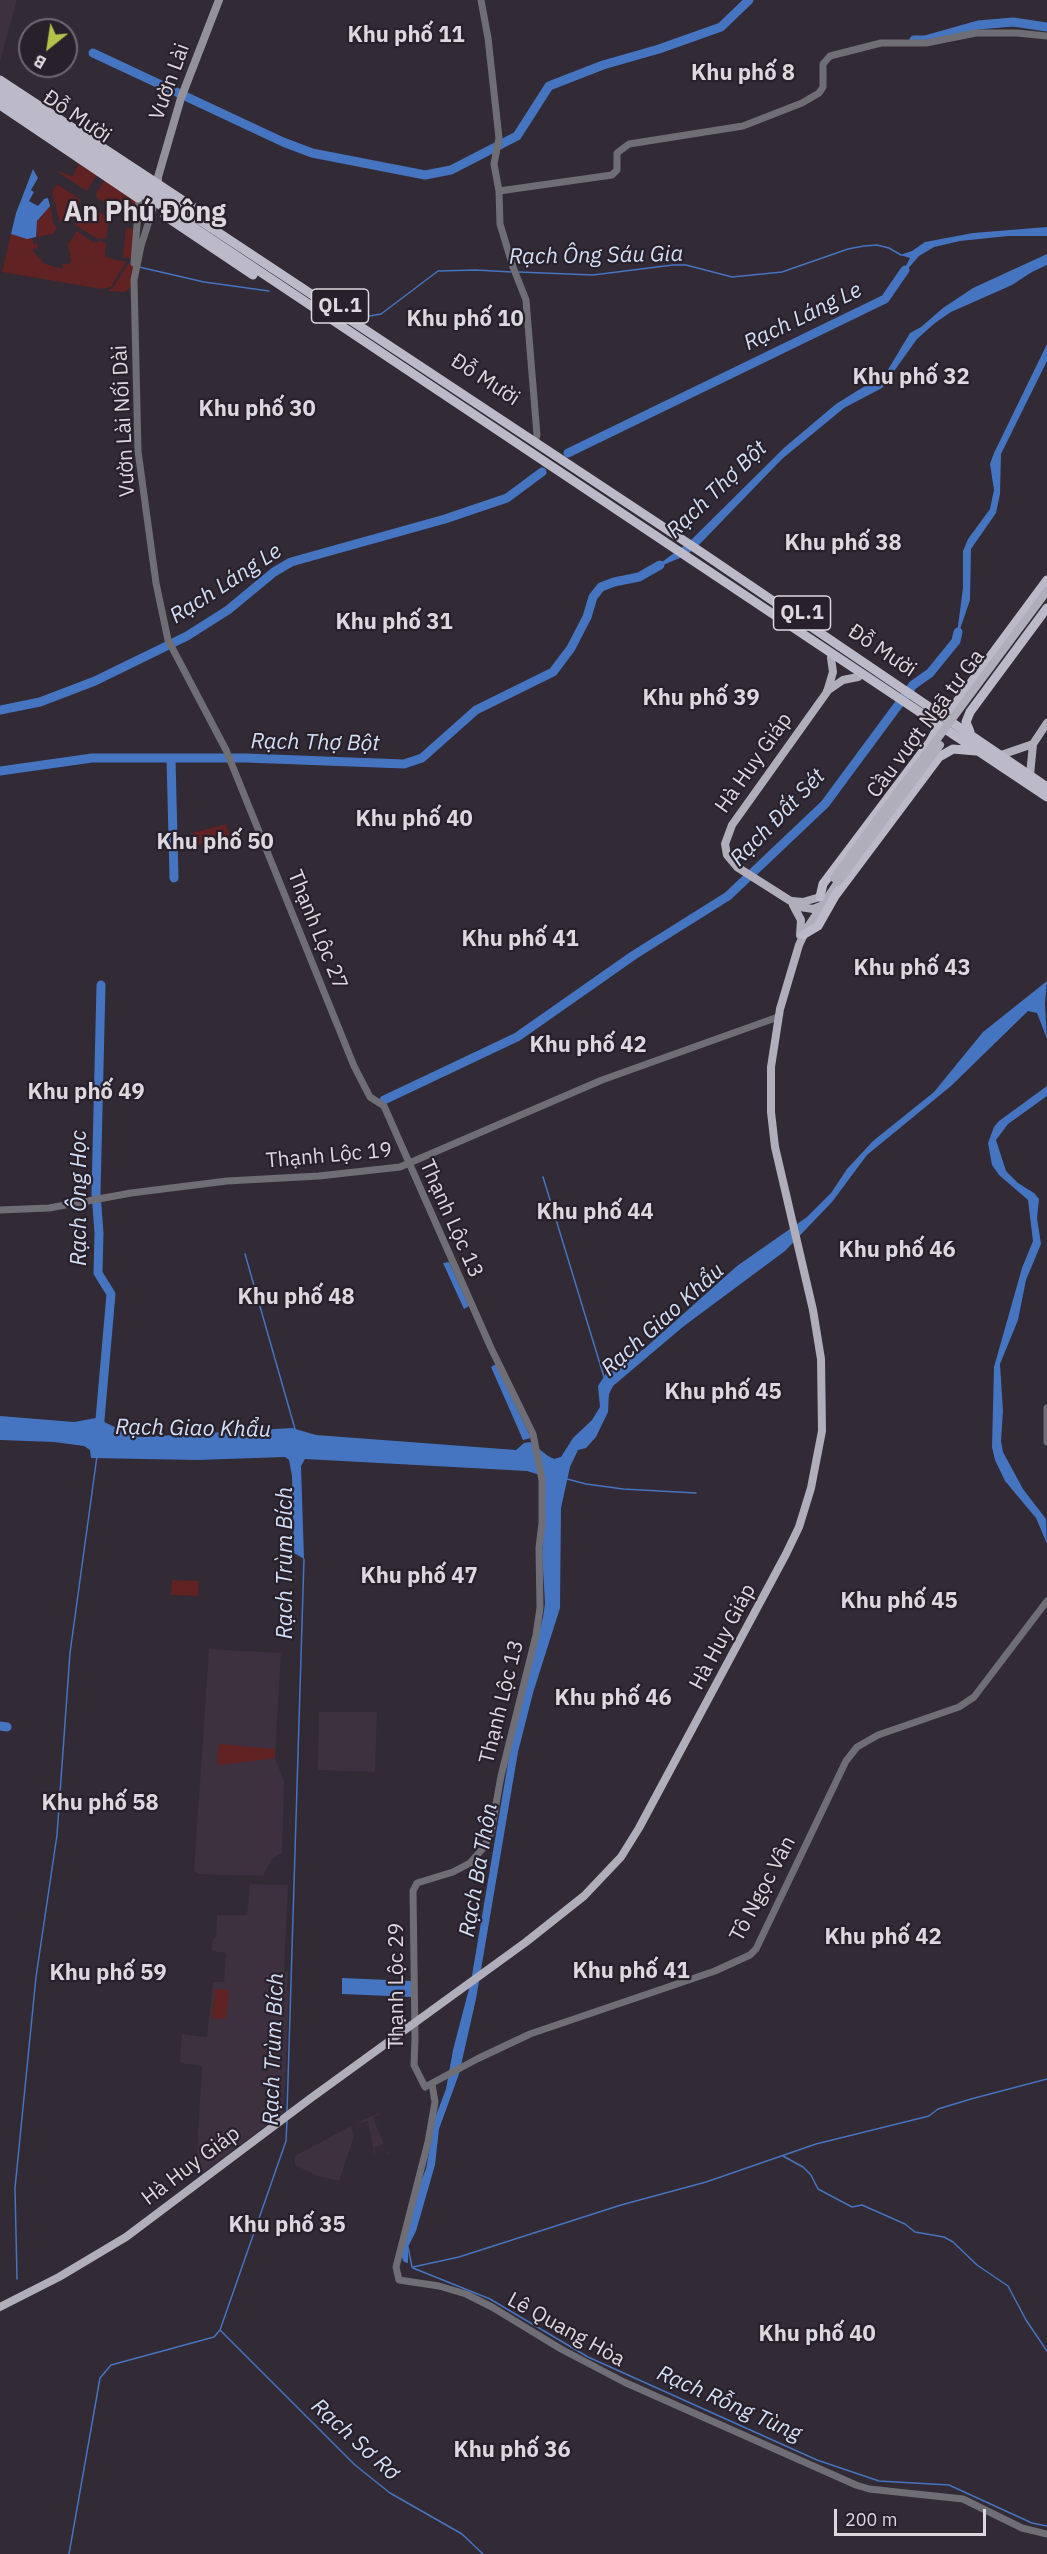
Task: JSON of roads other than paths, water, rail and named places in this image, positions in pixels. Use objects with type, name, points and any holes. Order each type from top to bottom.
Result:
[{"type":"highway","name":"Đỗ Mười","points":[[0,80],[152,192]]},
{"type":"highway","name":"Đỗ Mười","points":[[0,88],[666,545],[1047,797]]},
{"type":"highway","name":"Đỗ Mười","points":[[0,98],[152,192],[536,439],[896,679],[1030,775]]},
{"type":"highway","name":"Đỗ Mười","points":[[0,105],[152,192]]},
{"type":"highway","name":"Đỗ Mười","points":[[691,561],[858,677],[881,686]]},
{"type":"highway","points":[[941,713],[951,709],[956,703],[1047,580]]},
{"type":"highway","points":[[971,734],[966,722],[970,712],[1047,608]]},
{"type":"highway","points":[[808,642],[821,646]]},
{"type":"highway","points":[[956,703],[956,710],[960,713],[970,712]]},
{"type":"highway","points":[[822,901],[823,884],[930,742],[936,731],[933,721]]},
{"type":"highway","points":[[930,742],[942,748],[943,754]]},
{"type":"highway","points":[[805,931],[818,926],[835,896],[943,754],[960,748],[979,751]]},
{"type":"highway","name":"QL.1","points":[[1030,775],[1044,783]]},
{"type":"main road","name":"Vườn Lài","points":[[152,192],[183,94],[219,0]]},
{"type":"main road","name":"Cầu vượt Ngã tư Ga","points":[[836,880],[1047,591]]},
{"type":"main road","name":"Cầu vượt Ngã tư Ga","points":[[836,880],[1047,600]]},
{"type":"main road","name":"Hà Huy Giáp","points":[[813,909],[800,908],[754,878],[731,860],[725,850],[728,833],[826,692],[833,672],[831,658]]},
{"type":"main road","name":"Hà Huy Giáp","points":[[826,692],[843,680],[858,677]]},
{"type":"main road","points":[[1030,775],[1033,744],[1047,723]]},
{"type":"main road","points":[[1001,754],[1033,744]]},
{"type":"main road","points":[[805,931],[836,880]]},
{"type":"main road","points":[[789,900],[822,901]]},
{"type":"main road","points":[[789,900],[801,920],[799,945]]},
{"type":"main road","points":[[778,1017],[799,945],[813,909],[822,901]]},
{"type":"main road","name":"Hà Huy Giáp","points":[[0,2307],[59,2277],[126,2237],[578,1902],[625,1852],[743,1639],[799,1527],[811,1488],[822,1431],[821,1359],[801,1257],[780,1178],[771,1112],[771,1067],[778,1017]]},
{"type":"street","points":[[481,0],[488,38],[498,145],[494,164],[499,191],[500,224],[514,272],[526,300],[536,439]]},
{"type":"street","points":[[499,191],[612,175],[617,170],[617,153],[629,144],[743,126],[802,104],[819,93],[823,87],[823,64],[830,56],[881,43],[926,43],[976,33],[1047,36]]},
{"type":"street","name":"Vườn Lài","points":[[135,268],[134,247],[152,192]]},
{"type":"street","name":"Vườn Lài Nối Dài","points":[[152,192],[135,268],[140,471],[156,583],[170,642],[228,757]]},
{"type":"street","name":"Thạnh Lộc 27","points":[[228,757],[354,1066],[370,1097],[384,1106]]},
{"type":"street","name":"Thạnh Lộc 19","points":[[0,1209],[49,1208],[101,1198],[227,1181],[319,1176],[409,1164],[602,1080],[778,1017]]},
{"type":"street","name":"Thạnh Lộc 13","points":[[384,1106],[536,1444],[542,1480],[542,1523],[539,1548],[540,1608],[536,1635],[505,1755],[491,1832],[484,1847],[470,1863],[453,1872],[417,1883],[414,1887]]},
{"type":"street","points":[[1047,1408],[1047,1442]]},
{"type":"street","name":"Tô Ngọc Vân","points":[[427,2084],[530,2034],[715,1971],[750,1955],[756,1949],[846,1761],[857,1747],[878,1735],[966,1703],[987,1682],[1047,1601]]},
{"type":"street","name":"Thạnh Lộc 29","points":[[414,1887],[414,2065],[427,2084]]},
{"type":"street","name":"Lê Quang Hòa","points":[[427,2084],[435,2097],[434,2108],[428,2142],[396,2267],[399,2280],[439,2286],[466,2294],[561,2349],[624,2382],[856,2485],[865,2488],[963,2499],[1023,2528],[1047,2534]]},
{"type":"water","points":[[33,169],[38,178],[31,190],[34,192],[29,201],[38,206],[48,198],[50,206],[37,221],[36,237],[27,239],[11,234],[16,213]]},
{"type":"water","points":[[1047,227],[1047,236],[1008,236],[960,241],[934,247],[919,256],[899,279],[910,258],[900,255],[912,251],[925,242],[973,233]]},
{"type":"water","points":[[1047,254],[1047,265],[1012,285],[951,312],[935,323],[917,339],[882,388],[844,408],[782,459],[695,549],[651,570],[689,542],[785,447],[836,404],[886,373],[910,333],[973,288]]},
{"type":"water","points":[[1047,344],[1047,361],[1001,454],[1000,494],[996,513],[971,549],[970,600],[956,641],[963,588],[963,551],[968,539],[990,509],[994,490],[990,464]]},
{"type":"water","points":[[1047,981],[1045,1004],[1047,1039],[1037,1013],[1028,1011],[951,1086],[867,1155],[832,1202],[785,1251],[684,1326],[613,1386],[609,1394],[608,1412],[596,1437],[586,1448],[578,1450],[570,1467],[561,1508],[560,1608],[533,1693],[518,1752],[476,1999],[459,2074],[439,2129],[435,2165],[416,2231],[408,2247],[408,2263],[404,2262],[401,2256],[417,2191],[426,2169],[435,2118],[446,2089],[453,2050],[471,1981],[511,1745],[543,1617],[545,1603],[542,1554],[545,1512],[543,1476],[527,1471],[305,1459],[301,1466],[304,1559],[294,1553],[292,1476],[289,1460],[285,1457],[197,1460],[91,1458],[90,1450],[84,1446],[54,1442],[0,1440],[0,1416],[74,1422],[96,1418],[129,1434],[141,1437],[292,1428],[316,1435],[516,1450],[524,1443],[530,1442],[554,1459],[561,1457],[573,1438],[592,1420],[600,1407],[598,1386],[607,1372],[644,1349],[737,1266],[807,1217],[831,1193],[847,1169],[873,1141],[934,1092],[983,1032]]},
{"type":"water","points":[[1047,1086],[1047,1096],[1008,1124],[996,1140],[1006,1171],[1039,1199],[1037,1218],[1041,1244],[1026,1280],[1018,1320],[1000,1364],[1003,1411],[1001,1441],[1003,1452],[1023,1489],[1046,1519],[1047,1544],[1036,1518],[1005,1481],[995,1460],[992,1447],[994,1367],[1022,1268],[1033,1241],[1028,1200],[999,1175],[992,1165],[988,1143],[999,1121]]},
{"type":"water","points":[[449,1262],[469,1306],[464,1309],[443,1263]]},
{"type":"water","points":[[496,1364],[531,1438],[523,1440],[491,1367]]},
{"type":"water","points":[[342,1978],[412,1981],[412,1997],[342,1994]]},
{"type":"waterway","points":[[93,53],[283,142],[312,153],[425,175],[451,170],[517,136],[549,86],[603,65],[659,49],[721,27],[749,0]]},
{"type":"waterway","points":[[914,40],[925,40],[978,25],[1013,22],[1047,27]]},
{"type":"waterway","name":"Rạch Ông Sáu Gia","points":[[519,272],[593,275],[686,265],[732,277],[782,272],[848,249],[864,246],[877,245],[889,248],[901,255]]},
{"type":"waterway","points":[[139,267],[204,282],[269,291]]},
{"type":"waterway","name":"Rạch Láng Le","points":[[568,453],[885,299],[905,270]]},
{"type":"waterway","name":"Rạch Ông Sáu Gia","points":[[357,315],[364,317],[381,314],[438,271],[511,272]]},
{"type":"waterway","name":"Rạch Láng Le","points":[[0,710],[40,702],[95,681],[187,636],[228,610],[274,572],[291,562],[445,519],[507,498],[542,472]]},
{"type":"waterway","name":"Rạch Thợ Bột","points":[[0,771],[92,758],[246,758],[404,764],[422,758],[476,710],[553,672],[571,648],[587,617],[593,597],[601,587],[639,577],[660,565]]},
{"type":"waterway","name":"Rạch Đất Sét","points":[[384,1100],[517,1037],[634,955],[728,896],[825,804],[913,685],[930,673],[956,641],[958,632]]},
{"type":"waterway","points":[[171,758],[174,878]]},
{"type":"waterway","name":"Rạch Ông Học","points":[[99,1431],[111,1294],[98,1273],[99,1233],[96,1193],[101,985]]},
{"type":"waterway","name":"Rạch Giao Khẩu","points":[[543,1177],[604,1377]]},
{"type":"waterway","points":[[245,1254],[295,1429]]},
{"type":"waterway","points":[[17,2279],[15,2188],[36,1977],[57,1835],[70,1653],[97,1456]]},
{"type":"waterway","points":[[567,1479],[623,1489],[696,1493]]},
{"type":"waterway","name":"Rạch Trùm Bích","points":[[287,2112],[304,1559]]},
{"type":"waterway","points":[[0,1726],[7,1727]]},
{"type":"waterway","points":[[413,2267],[459,2257],[621,2205],[706,2182],[816,2144],[929,2116],[938,2109],[1047,2079]]},
{"type":"waterway","name":"Rạch Trùm Bích","points":[[69,2554],[100,2378],[111,2365],[214,2337],[220,2330],[286,2141],[287,2120]]},
{"type":"waterway","points":[[783,2156],[803,2167],[811,2175],[818,2189],[852,2207],[862,2205],[905,2224],[915,2232],[944,2237],[953,2242],[977,2265],[1008,2286],[1026,2320],[1047,2351]]},
{"type":"waterway","name":"Rạch Ba Thôn","points":[[408,2247],[412,2267]]},
{"type":"waterway","name":"Rạch Rỗng Tùng","points":[[413,2268],[490,2299],[588,2357],[817,2460],[879,2481],[949,2485],[1032,2523],[1047,2526]]},
{"type":"waterway","name":"Rạch Sơ Rơ","points":[[220,2330],[355,2465],[390,2493],[462,2534],[483,2554]]},
{"type":"district","name":"Khu phố 11","points":[[406,36]]},
{"type":"district","name":"Khu phố 8","points":[[743,74]]},
{"type":"district","name":"An Phú Đông","points":[[145,213]]},
{"type":"district","name":"Khu phố 10","points":[[465,320]]},
{"type":"district","name":"Khu phố 32","points":[[911,378]]},
{"type":"district","name":"Khu phố 30","points":[[257,410]]},
{"type":"district","name":"Khu phố 38","points":[[843,544]]},
{"type":"district","name":"Khu phố 31","points":[[394,623]]},
{"type":"district","name":"Khu phố 39","points":[[701,699]]},
{"type":"district","name":"Khu phố 40","points":[[414,820]]},
{"type":"district","name":"Khu phố 50","points":[[215,843]]},
{"type":"district","name":"Khu phố 41","points":[[520,940]]},
{"type":"district","name":"Khu phố 43","points":[[912,969]]},
{"type":"district","name":"Khu phố 42","points":[[588,1046]]},
{"type":"district","name":"Khu phố 49","points":[[86,1093]]},
{"type":"district","name":"Khu phố 44","points":[[595,1213]]},
{"type":"district","name":"Khu phố 46","points":[[897,1251]]},
{"type":"district","name":"Khu phố 48","points":[[296,1298]]},
{"type":"district","name":"Khu phố 45","points":[[723,1393]]},
{"type":"district","name":"Khu phố 47","points":[[419,1577]]},
{"type":"district","name":"Khu phố 45","points":[[899,1602]]},
{"type":"district","name":"Khu phố 46","points":[[613,1699]]},
{"type":"district","name":"Khu phố 58","points":[[100,1804]]},
{"type":"district","name":"Khu phố 42","points":[[883,1938]]},
{"type":"district","name":"Khu phố 41","points":[[631,1972]]},
{"type":"district","name":"Khu phố 59","points":[[108,1974]]},
{"type":"district","name":"Khu phố 35","points":[[287,2226]]},
{"type":"district","name":"Khu phố 40","points":[[817,2335]]},
{"type":"district","name":"Khu phố 36","points":[[512,2451]]}]
